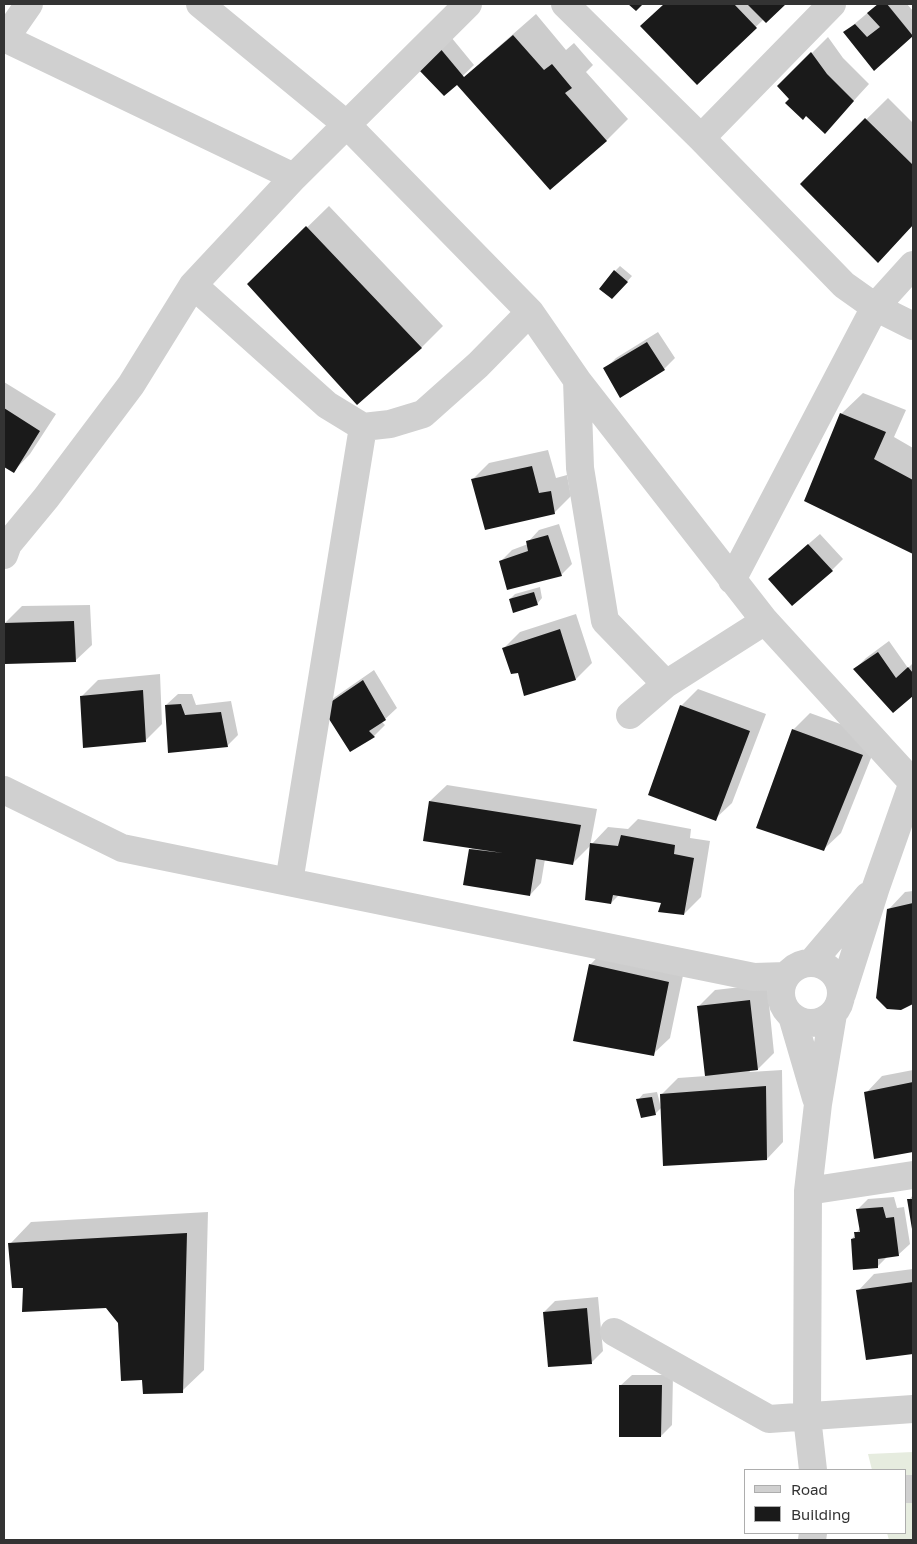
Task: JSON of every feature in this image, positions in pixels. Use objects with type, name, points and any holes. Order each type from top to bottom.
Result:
[{"type":"street","points":[[29,4],[4,39],[294,177]]},
{"type":"street","points":[[200,4],[346,124],[530,312],[577,380],[765,621],[913,782],[837,1004],[824,1020],[813,1023],[802,1022],[792,1016],[785,1008],[781,997],[782,986],[786,976],[794,968],[804,963],[815,962],[826,966],[834,973],[840,983],[837,1004],[818,1104],[808,1190],[807,1417],[813,1469]]},
{"type":"street","points":[[5,547],[46,498],[131,385],[193,285],[294,177],[468,4]]},
{"type":"street","points":[[565,4],[701,138],[844,285],[876,306],[913,326]]},
{"type":"street","points":[[701,138],[832,4]]},
{"type":"street","points":[[732,580],[876,306],[913,265]]},
{"type":"street","points":[[193,285],[327,405],[363,427],[390,424],[423,414],[478,365],[530,312]]},
{"type":"street","points":[[577,380],[580,468],[605,621],[666,684]]},
{"type":"street","points":[[289,882],[363,427]]},
{"type":"street","points":[[630,715],[666,684],[765,621]]},
{"type":"street","points":[[4,790],[122,848],[754,977],[786,976]]},
{"type":"street","points":[[811,963],[876,887]]},
{"type":"street","points":[[792,1016],[818,1104]]},
{"type":"street","points":[[808,1190],[913,1175]]},
{"type":"street","points":[[614,1332],[769,1419],[913,1409]]},
{"type":"shaded area","points":[[913,1452],[913,1540],[889,1540],[887,1534],[907,1534],[907,1469],[872,1469],[868,1454]]},
{"type":"building","points":[[628,4],[643,4],[636,11]]},
{"type":"building","points":[[664,4],[734,4],[757,28],[697,85],[640,26]]},
{"type":"building","points":[[747,4],[786,4],[766,23]]},
{"type":"building","points":[[878,4],[887,4],[913,36],[874,71],[843,32],[855,24],[867,37],[880,27],[867,13]]},
{"type":"building","points":[[513,35],[544,70],[552,64],[572,88],[565,93],[607,141],[550,190],[457,85],[444,96],[418,69],[439,47],[464,77]]},
{"type":"building","points":[[811,52],[827,74],[854,101],[825,134],[806,116],[803,120],[785,103],[789,99],[777,86]]},
{"type":"building","points":[[865,118],[913,165],[913,225],[878,263],[800,184]]},
{"type":"building","points":[[306,226],[422,348],[357,405],[247,284]]},
{"type":"building","points":[[614,270],[628,282],[612,299],[599,289]]},
{"type":"building","points":[[647,342],[665,370],[620,398],[603,368]]},
{"type":"building","points":[[4,408],[40,431],[14,473],[4,467]]},
{"type":"building","points":[[840,413],[886,432],[874,459],[913,480],[913,554],[804,501]]},
{"type":"building","points":[[532,466],[539,493],[551,491],[555,514],[485,530],[471,479]]},
{"type":"building","points":[[548,535],[562,576],[507,590],[499,561],[528,551],[526,541]]},
{"type":"building","points":[[808,544],[833,571],[792,606],[768,579]]},
{"type":"building","points":[[534,592],[538,605],[513,613],[509,599]]},
{"type":"building","points":[[74,621],[76,662],[5,664],[4,623]]},
{"type":"building","points":[[560,629],[576,680],[524,696],[518,673],[511,674],[502,648]]},
{"type":"building","points":[[878,652],[896,678],[908,667],[913,673],[913,696],[893,713],[853,669]]},
{"type":"building","points":[[363,680],[386,720],[369,731],[375,737],[350,752],[322,708]]},
{"type":"building","points":[[143,690],[146,742],[83,748],[80,696]]},
{"type":"building","points":[[181,704],[185,715],[221,712],[228,747],[168,753],[165,705]]},
{"type":"building","points":[[680,705],[750,731],[716,821],[648,795]]},
{"type":"building","points":[[792,729],[863,755],[824,851],[756,828]]},
{"type":"building","points":[[429,801],[581,825],[573,865],[536,859],[530,896],[463,885],[469,849],[503,853],[423,841]]},
{"type":"building","points":[[621,835],[675,845],[674,854],[694,858],[684,915],[658,912],[661,903],[613,895],[611,904],[585,900],[590,843],[618,846]]},
{"type":"building","points":[[913,903],[913,1004],[901,1010],[887,1009],[876,998],[887,909]]},
{"type":"building","points":[[589,964],[669,982],[654,1056],[573,1041]]},
{"type":"building","points":[[750,1000],[758,1070],[705,1076],[697,1006]]},
{"type":"building","points":[[913,1082],[913,1152],[874,1159],[864,1092]]},
{"type":"building","points":[[766,1086],[767,1160],[663,1166],[660,1094]]},
{"type":"building","points":[[652,1097],[656,1115],[641,1118],[636,1099]]},
{"type":"building","points":[[907,1199],[913,1199],[913,1229],[912,1229]]},
{"type":"building","points":[[883,1207],[886,1218],[894,1217],[899,1256],[878,1259],[878,1268],[853,1270],[851,1239],[855,1238],[854,1232],[860,1232],[856,1209]]},
{"type":"building","points":[[187,1233],[183,1393],[143,1394],[142,1380],[121,1381],[118,1323],[106,1308],[22,1312],[23,1288],[12,1288],[8,1243]]},
{"type":"building","points":[[913,1282],[913,1354],[866,1360],[856,1290]]},
{"type":"building","points":[[587,1308],[592,1364],[548,1367],[543,1312]]},
{"type":"building","points":[[619,1385],[662,1385],[661,1437],[619,1437]]}]
